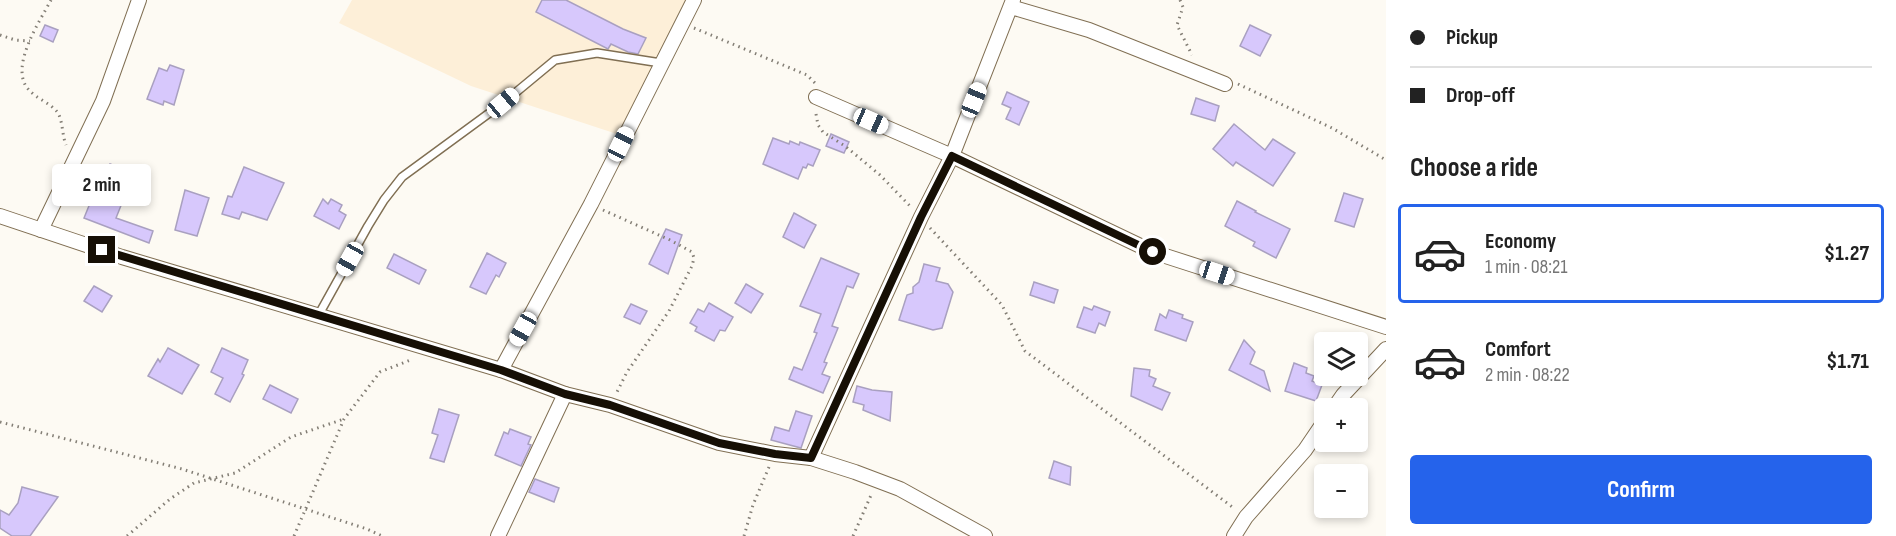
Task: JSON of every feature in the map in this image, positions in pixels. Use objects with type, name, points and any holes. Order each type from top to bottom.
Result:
[{"type":"street","points":[[40,230],[103,101],[140,0]]},
{"type":"street","points":[[501,370],[591,204],[694,0]]},
{"type":"street","points":[[811,458],[921,217],[952,156],[1012,3],[1228,82]]},
{"type":"street","points":[[816,97],[952,156],[1153,252],[1386,327]]},
{"type":"street","points":[[0,216],[122,257],[501,370],[565,394],[610,405],[719,443],[775,454],[811,458],[900,489],[985,536]]},
{"type":"street","points":[[1340,398],[1386,349]]},
{"type":"street","points":[[498,536],[565,394]]},
{"type":"street","points":[[1234,536],[1314,435]]},
{"type":"lane","points":[[318,316],[368,226],[402,177],[503,103],[555,60],[597,52],[661,63]]},
{"type":"path","points":[[51,0],[30,40],[22,63],[22,82],[59,114],[72,164]]},
{"type":"path","points":[[1180,0],[1183,7],[1177,26],[1194,56]]},
{"type":"path","points":[[0,35],[30,40]]},
{"type":"path","points":[[1228,82],[1332,128],[1386,160]]},
{"type":"path","points":[[591,204],[670,240],[692,252],[694,258],[669,311],[627,372],[610,405]]},
{"type":"path","points":[[921,217],[1002,305],[1025,351],[1246,518]]},
{"type":"path","points":[[294,536],[344,419],[380,372],[434,351]]},
{"type":"path","points":[[127,536],[170,499],[194,483],[235,473],[291,437],[344,419]]},
{"type":"path","points":[[0,422],[182,469],[367,529],[382,536]]},
{"type":"path","points":[[744,536],[753,505],[775,454]]},
{"type":"path","points":[[853,536],[879,481]]},
{"type":"shaded area","points":[[352,0],[689,0],[620,135],[471,86],[339,23]]},
{"type":"building","points":[[542,0],[566,0],[646,38],[638,54],[611,44],[608,49],[536,12]]},
{"type":"building","points":[[45,25],[58,30],[53,42],[40,36]]},
{"type":"building","points":[[1250,25],[1271,35],[1260,56],[1240,46]]},
{"type":"building","points":[[170,65],[184,70],[174,105],[164,101],[163,105],[147,99],[159,68],[167,71]]},
{"type":"building","points":[[1007,92],[1029,102],[1019,125],[1006,119],[1011,108],[1002,104]]},
{"type":"building","points":[[1196,98],[1219,106],[1215,121],[1191,114]]},
{"type":"building","points":[[1234,124],[1265,150],[1273,139],[1295,153],[1273,186],[1236,162],[1233,166],[1213,149]]},
{"type":"building","points":[[831,134],[849,142],[844,153],[826,146]]},
{"type":"building","points":[[773,138],[789,144],[790,141],[799,145],[800,142],[820,150],[813,166],[808,164],[806,168],[803,167],[798,179],[763,164]]},
{"type":"building","points":[[110,164],[134,173],[116,218],[153,231],[149,243],[84,218],[95,191],[98,193]]},
{"type":"building","points":[[244,167],[284,183],[267,220],[242,212],[239,219],[222,214],[228,196],[232,197]]},
{"type":"building","points":[[185,190],[209,198],[197,236],[175,230]]},
{"type":"building","points":[[1344,193],[1363,199],[1354,227],[1335,221]]},
{"type":"building","points":[[323,199],[328,204],[331,199],[342,205],[339,211],[346,215],[339,229],[314,216]]},
{"type":"building","points":[[1237,201],[1290,229],[1276,258],[1253,246],[1255,242],[1225,226]]},
{"type":"building","points":[[794,213],[816,225],[804,248],[783,237]]},
{"type":"building","points":[[666,229],[682,235],[668,274],[649,264]]},
{"type":"building","points":[[487,253],[506,263],[499,277],[496,275],[486,294],[470,287]]},
{"type":"building","points":[[394,254],[426,270],[419,284],[387,268]]},
{"type":"building","points":[[821,258],[859,274],[853,288],[847,286],[832,326],[838,328],[824,362],[827,363],[822,374],[830,377],[823,393],[789,379],[794,367],[802,370],[817,333],[814,332],[821,314],[800,306]]},
{"type":"building","points":[[924,264],[940,268],[936,281],[948,284],[953,292],[942,328],[933,330],[899,320],[907,295],[913,293],[913,287],[919,282]]},
{"type":"building","points":[[1034,282],[1058,290],[1054,303],[1030,295]]},
{"type":"building","points":[[746,284],[763,294],[751,313],[735,303]]},
{"type":"building","points":[[94,286],[112,296],[102,312],[84,301]]},
{"type":"building","points":[[709,303],[733,317],[725,331],[720,330],[714,341],[695,331],[697,327],[690,323],[698,309],[704,312]]},
{"type":"building","points":[[631,304],[647,311],[640,324],[624,317]]},
{"type":"building","points":[[1094,306],[1110,312],[1105,326],[1099,323],[1095,333],[1077,327],[1084,307],[1092,310]]},
{"type":"building","points":[[1169,310],[1193,322],[1186,341],[1155,330],[1160,314],[1166,318]]},
{"type":"building","points":[[1244,340],[1255,352],[1250,364],[1264,371],[1270,391],[1229,370]]},
{"type":"building","points":[[168,348],[199,365],[182,394],[148,376]]},
{"type":"building","points":[[222,348],[248,360],[242,374],[244,375],[230,402],[215,394],[223,378],[211,372]]},
{"type":"building","points":[[1294,363],[1307,368],[1306,373],[1314,376],[1312,381],[1314,386],[1322,386],[1314,400],[1285,391]]},
{"type":"building","points":[[1134,368],[1150,370],[1149,376],[1156,379],[1153,386],[1170,393],[1162,410],[1131,396]]},
{"type":"building","points":[[270,385],[298,399],[291,413],[263,399]]},
{"type":"building","points":[[857,386],[892,392],[890,421],[863,410],[864,405],[853,402]]},
{"type":"building","points":[[439,409],[459,415],[444,462],[430,458],[438,435],[432,433]]},
{"type":"building","points":[[796,411],[812,416],[801,448],[771,440],[775,427],[789,431]]},
{"type":"building","points":[[510,429],[531,437],[528,444],[531,445],[521,466],[495,455],[504,432],[508,434]]},
{"type":"building","points":[[1054,461],[1071,467],[1070,485],[1049,478]]},
{"type":"building","points":[[535,479],[559,488],[554,502],[529,492]]},
{"type":"building","points":[[22,487],[58,497],[30,536],[12,536],[0,528],[0,510],[9,515],[18,503]]},
{"type":"route","points":[[102,250],[501,370],[565,394],[610,405],[719,443],[775,454],[811,458],[921,217],[952,156],[1153,252]]}]
